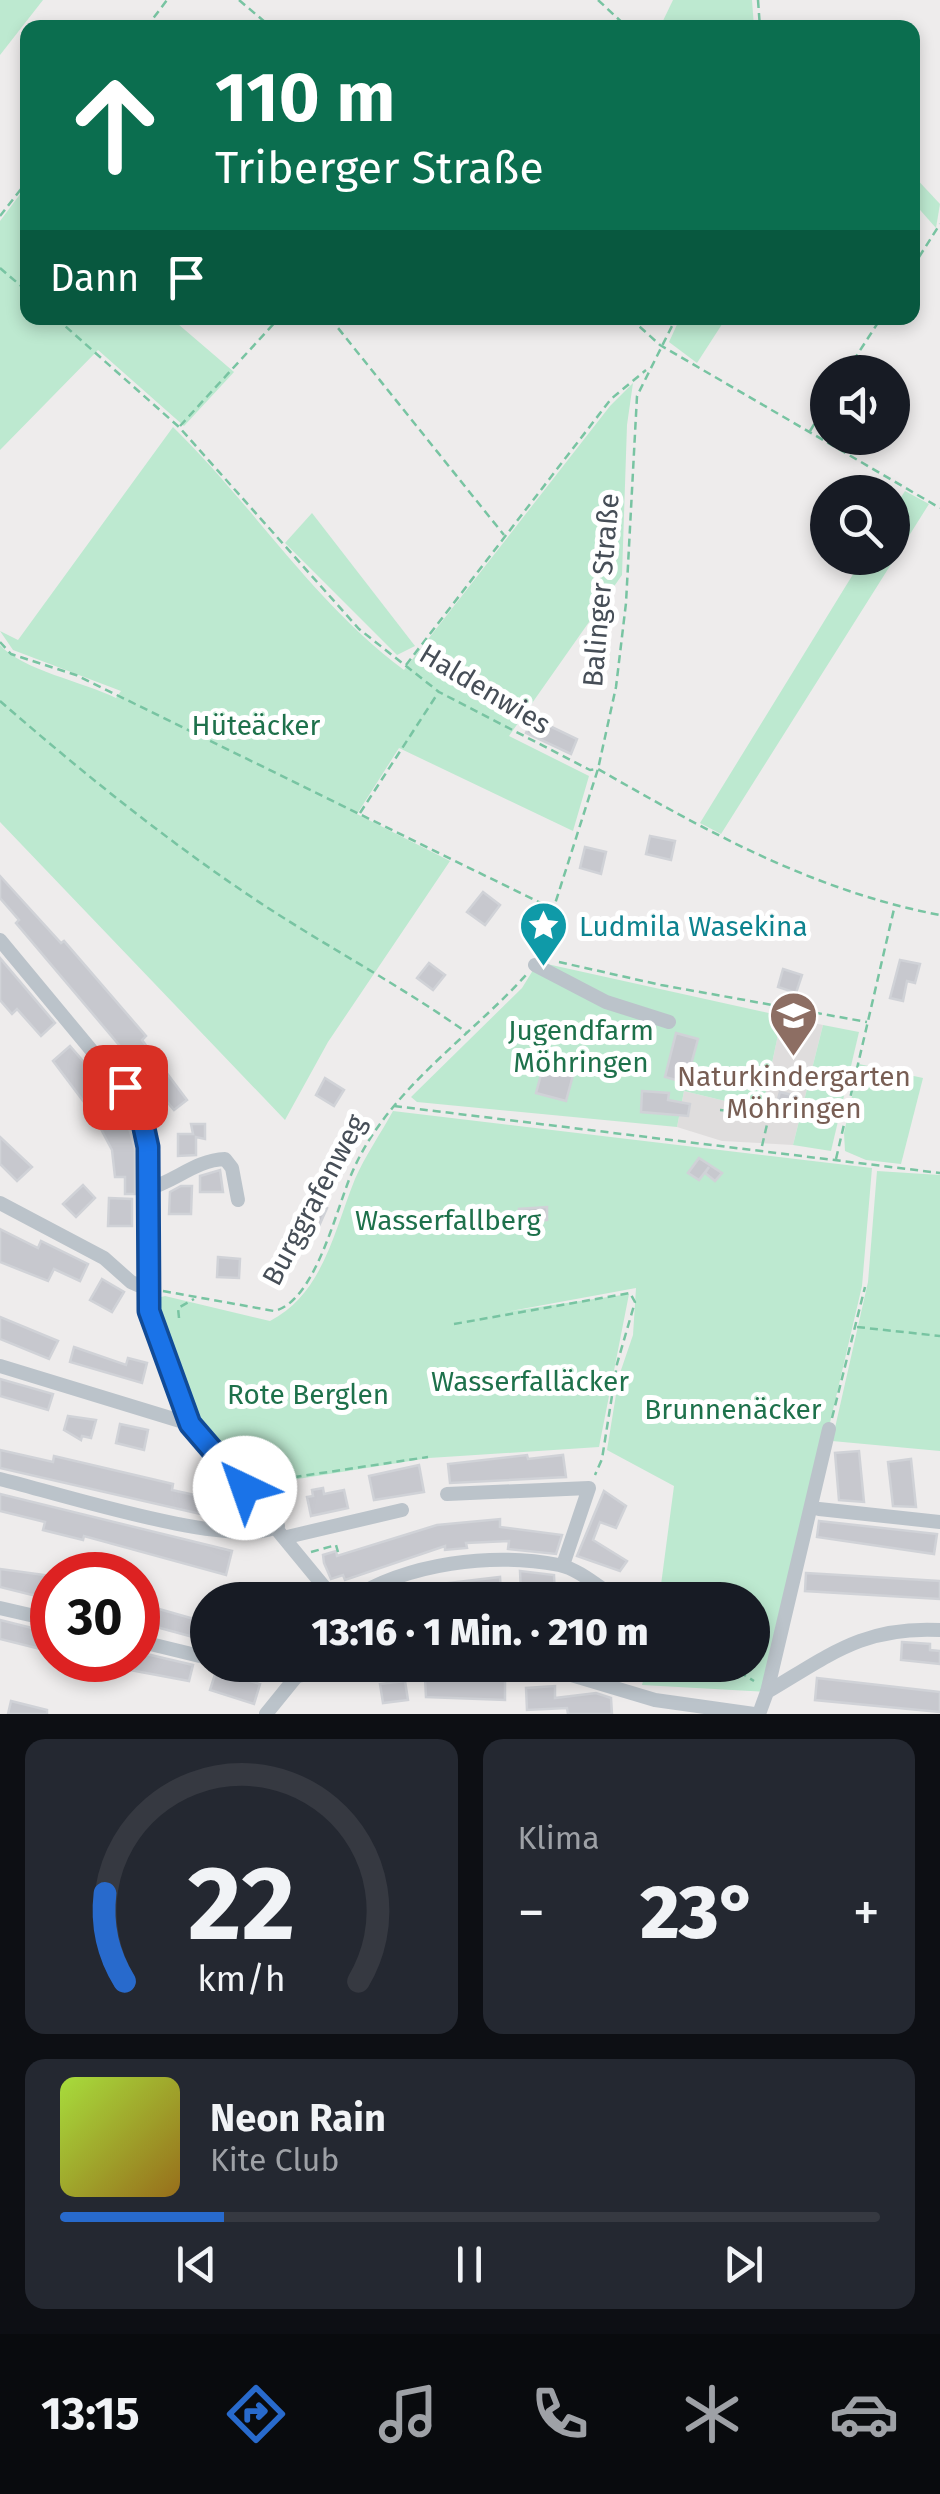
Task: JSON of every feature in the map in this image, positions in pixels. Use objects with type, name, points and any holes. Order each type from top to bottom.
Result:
[{"type":"street","points":[[0,940],[140,1110],[148,1147],[149,1311],[190,1424],[283,1531],[321,1582]]},
{"type":"street","points":[[535,965],[606,1002],[669,1022]]},
{"type":"street","points":[[147,1189],[166,1184],[202,1163],[225,1159],[232,1168],[238,1200]]},
{"type":"street","points":[[0,1203],[104,1258],[130,1282],[147,1289]]},
{"type":"street","points":[[0,1366],[190,1424]]},
{"type":"street","points":[[595,1682],[655,1700],[757,1714],[767,1692],[830,1429]]},
{"type":"street","points":[[0,1479],[218,1533],[260,1534],[402,1510]]},
{"type":"street","points":[[448,1494],[588,1488],[563,1565]]},
{"type":"street","points":[[820,1509],[940,1522]]},
{"type":"street","points":[[384,1582],[436,1566],[474,1562],[563,1565],[590,1582]]},
{"type":"street","points":[[0,1608],[30,1615]]},
{"type":"street","points":[[767,1692],[860,1638],[898,1628],[940,1630]]},
{"type":"street","points":[[160,1646],[190,1654]]},
{"type":"street","points":[[266,1714],[291,1682]]},
{"type":"path","points":[[239,0],[263,20]]},
{"type":"path","points":[[598,0],[619,20]]},
{"type":"path","points":[[0,216],[20,190]]},
{"type":"path","points":[[920,255],[940,224]]},
{"type":"path","points":[[0,268],[20,285]]},
{"type":"path","name":"Haldenwies","points":[[64,325],[179,427],[359,629],[438,692],[513,733],[590,770],[598,769],[769,863],[895,906],[940,915]]},
{"type":"path","points":[[179,427],[273,325]]},
{"type":"path","points":[[336,325],[505,536]]},
{"type":"path","points":[[638,325],[660,345],[940,508]]},
{"type":"path","name":"Balinger Straße","points":[[393,1106],[535,965],[598,769],[616,687],[626,603],[632,417],[646,370],[672,325]]},
{"type":"path","points":[[857,355],[876,325]]},
{"type":"path","points":[[405,666],[611,399],[646,370]]},
{"type":"path","points":[[0,642],[12,654],[76,675],[554,910]]},
{"type":"path","points":[[360,813],[438,692]]},
{"type":"path","points":[[0,701],[105,789],[264,905],[467,1033]]},
{"type":"path","points":[[836,1160],[895,906]]},
{"type":"path","points":[[554,960],[661,985],[866,1022]]},
{"type":"path","points":[[762,1148],[772,1103]]},
{"type":"path","points":[[393,1106],[940,1172]]},
{"type":"path","name":"Burggrafenweg","points":[[147,1289],[274,1310],[295,1300],[326,1242],[352,1172],[393,1106]]},
{"type":"path","points":[[720,1110],[769,1114]]},
{"type":"path","points":[[830,1429],[865,1287]]},
{"type":"path","points":[[454,1324],[630,1293],[635,1302],[617,1364],[602,1459],[588,1488]]},
{"type":"path","points":[[178,1318],[178,1308],[197,1297]]},
{"type":"path","points":[[855,1327],[940,1336]]},
{"type":"path","points":[[254,1483],[428,1457]]},
{"type":"path","points":[[301,1556],[336,1545],[338,1552]]},
{"type":"path","points":[[753,1682],[767,1692]]},
{"type":"shaded area","name":"Naturkindergarten Möhringen","points":[[782,1016],[823,1025],[793,1145],[722,1141],[677,1127],[684,1091],[762,1110]]},
{"type":"green space","points":[[0,0],[43,0],[27,20],[20,20],[20,29],[0,55]]},
{"type":"green space","points":[[673,0],[752,0],[753,20],[663,20]]},
{"type":"green space","points":[[920,183],[940,204],[936,228],[920,210]]},
{"type":"green space","points":[[20,194],[20,325],[179,325],[234,372],[184,426],[98,350],[0,450],[0,221]]},
{"type":"green space","points":[[677,325],[721,325],[697,363],[669,342]]},
{"type":"green space","name":"Hüteäcker","points":[[633,383],[627,425],[622,575],[509,736],[589,776],[573,831],[399,748],[357,814],[450,861],[328,1042],[285,1120],[0,822],[0,645],[23,662],[54,675],[116,698],[121,691],[13,650],[0,631],[18,640],[173,427],[312,584],[404,670],[610,406]]},
{"type":"green space","points":[[910,494],[929,504],[910,534]]},
{"type":"green space","points":[[312,513],[415,646],[397,655],[285,543]]},
{"type":"green space","points":[[853,575],[884,575],[721,834],[700,823]]},
{"type":"green space","name":"Jugendfarm Möhringen","points":[[538,962],[782,1016],[762,1110],[684,1091],[677,1127],[417,1102],[411,1097],[522,988]]},
{"type":"green space","points":[[823,1025],[859,1032],[831,1151],[793,1145]]},
{"type":"green space","points":[[859,1064],[923,1078],[901,1164],[866,1160],[845,1151],[844,1133]]},
{"type":"green space","points":[[393,1111],[872,1168],[862,1286],[770,1679],[770,1582],[661,1582],[674,1486],[607,1450],[619,1376],[633,1335],[636,1288],[505,1312],[629,1294],[599,1447],[429,1458],[254,1486],[207,1432],[181,1376],[157,1298],[165,1296],[270,1321],[288,1309],[315,1278],[368,1153]]},
{"type":"green space","points":[[877,1171],[940,1175],[940,1451],[832,1441],[868,1282]]},
{"type":"green space","points":[[643,1682],[769,1682],[767,1692],[642,1685]]},
{"type":"building","points":[[533,718],[577,739],[571,754],[526,733]]},
{"type":"building","points":[[650,836],[675,841],[671,860],[646,854]]},
{"type":"building","points":[[585,847],[606,852],[601,874],[580,868]]},
{"type":"building","points":[[0,876],[61,943],[64,941],[146,1036],[142,1040],[187,1100],[174,1110],[16,923],[19,920],[0,898]]},
{"type":"building","points":[[483,892],[500,905],[485,925],[467,912]]},
{"type":"building","points":[[0,958],[55,1023],[41,1036],[17,1009],[12,1014],[0,1000]]},
{"type":"building","points":[[900,960],[920,964],[915,983],[907,981],[903,1001],[890,998]]},
{"type":"building","points":[[429,963],[445,975],[433,990],[417,978]]},
{"type":"building","points":[[783,969],[802,975],[796,993],[778,987]]},
{"type":"building","points":[[676,1033],[698,1039],[686,1083],[665,1077]]},
{"type":"building","points":[[70,1046],[114,1097],[129,1128],[135,1149],[135,1194],[125,1194],[125,1177],[115,1177],[112,1150],[93,1114],[53,1061]]},
{"type":"building","points":[[545,1060],[575,1068],[566,1101],[536,1093]]},
{"type":"building","points":[[325,1078],[344,1090],[334,1106],[316,1095]]},
{"type":"building","points":[[642,1091],[669,1093],[668,1100],[690,1104],[688,1116],[641,1112]]},
{"type":"building","points":[[780,1092],[796,1096],[790,1116],[774,1112]]},
{"type":"building","points":[[191,1124],[205,1124],[205,1139],[196,1137],[196,1155],[178,1156],[178,1134],[193,1134]]},
{"type":"building","points":[[0,1137],[32,1167],[17,1181],[0,1164]]},
{"type":"building","points":[[699,1158],[722,1173],[715,1181],[705,1173],[709,1167],[699,1180],[688,1173]]},
{"type":"building","points":[[220,1170],[223,1192],[200,1192],[200,1176]]},
{"type":"building","points":[[83,1185],[95,1198],[76,1217],[63,1204]]},
{"type":"building","points":[[192,1186],[191,1214],[169,1214],[170,1192]]},
{"type":"building","points":[[109,1198],[132,1199],[132,1226],[108,1226]]},
{"type":"building","points":[[312,1201],[327,1208],[314,1237],[299,1229]]},
{"type":"building","points":[[547,1207],[547,1220],[520,1224],[519,1209]]},
{"type":"building","points":[[0,1229],[38,1248],[41,1241],[88,1264],[80,1281],[54,1269],[48,1281],[0,1262]]},
{"type":"building","points":[[218,1257],[240,1259],[239,1278],[217,1277]]},
{"type":"building","points":[[102,1279],[124,1292],[112,1312],[90,1300]]},
{"type":"building","points":[[0,1317],[58,1341],[49,1359],[0,1339]]},
{"type":"building","points":[[74,1347],[126,1365],[128,1358],[147,1363],[142,1383],[70,1362]]},
{"type":"building","points":[[0,1379],[53,1394],[48,1410],[0,1396]]},
{"type":"building","points":[[68,1416],[96,1420],[91,1438],[82,1436],[81,1440],[64,1430]]},
{"type":"building","points":[[120,1424],[148,1430],[144,1450],[116,1443]]},
{"type":"building","points":[[0,1450],[53,1462],[54,1456],[173,1484],[172,1490],[235,1504],[231,1521],[0,1468]]},
{"type":"building","points":[[859,1451],[864,1502],[839,1500],[835,1453]]},
{"type":"building","points":[[527,1455],[528,1459],[563,1455],[566,1477],[450,1483],[448,1464]]},
{"type":"building","points":[[911,1459],[916,1507],[893,1506],[888,1462]]},
{"type":"building","points":[[419,1465],[424,1492],[374,1500],[369,1476]]},
{"type":"building","points":[[323,1488],[324,1494],[344,1490],[348,1508],[311,1516],[307,1497],[313,1496],[312,1490]]},
{"type":"building","points":[[604,1491],[626,1506],[616,1528],[600,1522],[593,1540],[627,1561],[620,1571],[577,1556]]},
{"type":"building","points":[[0,1494],[232,1551],[226,1575],[160,1557],[160,1552],[142,1552],[84,1536],[83,1540],[43,1530],[45,1522],[0,1511]]},
{"type":"building","points":[[500,1519],[500,1527],[562,1535],[556,1554],[508,1549],[509,1541],[466,1543],[467,1548],[445,1550],[445,1546],[345,1580],[343,1575],[331,1579],[324,1563],[323,1555],[336,1551],[337,1556],[437,1525]]},
{"type":"building","points":[[819,1521],[937,1534],[934,1554],[817,1537]]},
{"type":"building","points":[[0,1569],[30,1573],[30,1594],[0,1587]]},
{"type":"building","points":[[520,1571],[554,1575],[554,1582],[521,1582]]},
{"type":"building","points":[[806,1573],[940,1581],[940,1599],[805,1591]]},
{"type":"building","points":[[500,1577],[500,1582],[458,1582]]},
{"type":"building","points":[[160,1609],[190,1618],[190,1636],[160,1628]]},
{"type":"building","points":[[0,1620],[30,1628],[30,1646],[0,1639]]},
{"type":"building","points":[[902,1642],[930,1644],[930,1650],[940,1651],[940,1664],[901,1660]]},
{"type":"building","points":[[160,1657],[190,1664],[189,1681],[160,1676]]},
{"type":"building","points":[[817,1678],[940,1692],[940,1712],[815,1700]]},
{"type":"building","points":[[213,1682],[260,1684],[254,1704],[210,1690]]},
{"type":"building","points":[[405,1682],[408,1700],[383,1703],[380,1684]]},
{"type":"building","points":[[425,1682],[505,1682],[505,1700],[426,1697]]},
{"type":"building","points":[[555,1686],[555,1698],[596,1693],[611,1698],[612,1714],[568,1714],[567,1708],[527,1710],[526,1688]]},
{"type":"building","points":[[11,1701],[47,1710],[47,1714],[8,1714]]},
{"type":"place","name":"Ludmila Wasekina","points":[[544,968]]},
{"type":"place","name":"Naturkindergarten Möhringen","points":[[794,1058]]},
{"type":"route","points":[[125,1087],[146,1127],[149,1311],[190,1424],[245,1488]]},
{"type":"park label","name":"Wasserfallberg","points":[[448,1220]]},
{"type":"park label","name":"Wasserfalläcker","points":[[530,1381]]},
{"type":"park label","name":"Rote Berglen","points":[[308,1394]]},
{"type":"park label","name":"Brunnenäcker","points":[[733,1409]]}]
